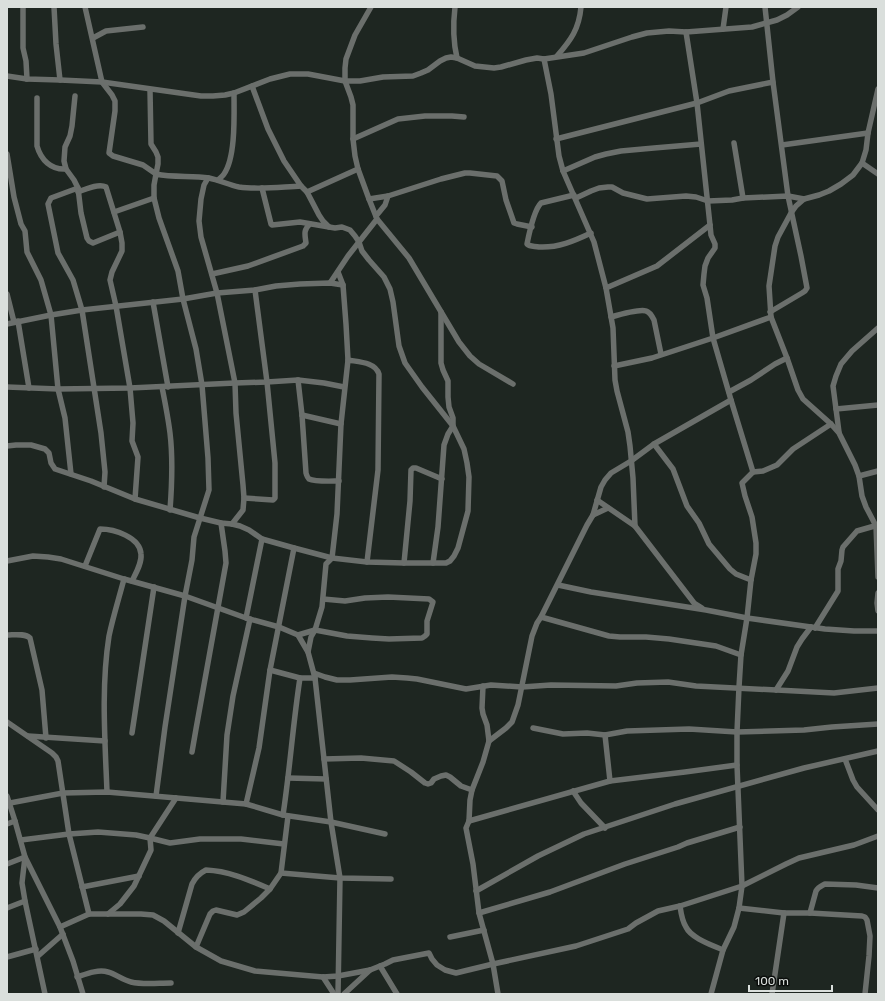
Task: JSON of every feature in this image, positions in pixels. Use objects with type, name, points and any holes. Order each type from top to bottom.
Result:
[{"type":"street","points":[[23,7],[23,48],[27,79]]},
{"type":"street","points":[[54,7],[60,80]]},
{"type":"street","points":[[85,7],[102,82],[115,101],[109,152],[113,156],[143,165],[156,174],[165,176],[208,178],[237,186],[262,188],[301,186]]},
{"type":"street","points":[[370,7],[355,35],[346,59],[345,68],[345,81],[353,105],[354,156],[369,199],[376,217],[409,258],[432,294],[459,342],[470,356],[479,364],[513,384]]},
{"type":"street","points":[[455,7],[453,30],[457,58]]},
{"type":"street","points":[[558,56],[571,40],[577,28],[581,7]]},
{"type":"street","points":[[723,29],[726,7]]},
{"type":"street","points":[[614,366],[646,359],[714,338],[771,314],[806,291],[807,288],[801,256],[788,196],[765,7]]},
{"type":"street","points":[[7,76],[27,79],[102,82],[150,90],[201,96],[225,96],[280,76],[299,73],[345,81],[360,81],[383,77],[413,76],[422,73],[446,58],[451,57],[476,66],[494,68],[502,67],[537,58],[544,59],[584,53],[647,33],[669,31],[686,32],[752,27],[767,24],[787,15],[798,7]]},
{"type":"street","points":[[93,38],[106,31],[142,27]]},
{"type":"street","points":[[686,32],[697,103],[710,225],[715,244],[715,248],[708,258],[705,266],[703,285],[714,338],[753,472]]},
{"type":"street","points":[[544,59],[551,94],[559,156],[598,251],[606,288],[613,328],[615,380],[628,432],[633,478],[635,526]]},
{"type":"street","points":[[556,139],[697,103],[729,91],[773,82]]},
{"type":"street","points":[[252,86],[268,130],[284,161],[301,186],[307,192],[319,214],[329,227]]},
{"type":"street","points":[[591,233],[576,240],[556,246],[530,246],[527,244],[539,204],[575,197],[599,188],[612,187],[622,193],[647,199],[686,196],[696,197],[708,201],[788,196],[804,199],[829,191],[841,184],[853,174],[862,163],[866,150],[868,133],[875,114],[878,89]]},
{"type":"street","points":[[150,90],[151,144],[158,157],[154,185],[154,198],[159,218],[178,271],[183,299],[196,349],[202,385],[209,490],[194,537],[192,560],[165,727],[156,796]]},
{"type":"street","points":[[218,180],[224,174],[228,166],[233,144],[234,94]]},
{"type":"street","points":[[75,96],[72,126],[64,154],[64,161],[66,169],[74,180],[78,190],[88,241],[93,243],[120,232]]},
{"type":"street","points":[[37,98],[37,146],[39,152],[44,161],[54,168],[66,169]]},
{"type":"street","points":[[353,139],[398,119],[425,116],[464,117]]},
{"type":"street","points":[[782,144],[868,133]]},
{"type":"street","points":[[734,143],[743,198]]},
{"type":"street","points":[[564,171],[595,157],[606,154],[701,144]]},
{"type":"street","points":[[7,154],[14,197],[21,224],[26,235],[27,252],[41,280],[51,315],[58,390],[65,418],[71,474]]},
{"type":"street","points":[[862,163],[878,174]]},
{"type":"street","points":[[307,192],[358,169]]},
{"type":"street","points":[[369,199],[388,196],[465,173],[496,176],[502,181],[506,200],[514,223],[532,227]]},
{"type":"street","points":[[208,178],[204,185],[201,199],[199,221],[201,237],[217,293],[235,383],[236,414],[244,498],[243,510],[232,524]]},
{"type":"street","points":[[104,487],[105,472],[103,452],[82,310],[73,280],[58,253],[48,204],[51,198],[78,190],[103,185],[107,189],[120,232],[122,244],[122,251],[112,272],[110,280],[130,388],[133,423],[132,441],[138,457],[135,499]]},
{"type":"street","points":[[7,446],[16,444],[45,449],[49,453],[51,463],[55,469],[135,499],[200,518],[240,526],[262,539],[332,558],[367,562],[404,563],[446,563],[450,561],[458,548],[468,511],[469,477],[464,449],[453,426],[405,363],[399,346],[393,302],[390,290],[384,277],[362,251],[359,242],[350,230],[342,227],[335,228],[305,222],[270,224],[262,188]]},
{"type":"street","points":[[696,197],[707,189]]},
{"type":"street","points":[[330,283],[385,205],[388,196]]},
{"type":"street","points":[[114,212],[154,198]]},
{"type":"street","points":[[804,199],[791,213],[778,237],[775,246],[769,286],[771,314],[798,390],[803,399],[839,432]]},
{"type":"street","points":[[212,274],[248,266],[303,246],[306,243],[304,233],[310,224]]},
{"type":"street","points":[[606,288],[657,266],[710,225]]},
{"type":"street","points":[[308,652],[311,636],[315,630],[320,614],[326,564],[332,558],[338,514],[341,424],[348,360],[343,285],[338,272]]},
{"type":"street","points":[[7,324],[82,310],[183,299],[217,293],[255,290],[276,286],[330,283],[343,285]]},
{"type":"street","points":[[244,498],[273,500],[275,498],[275,463],[267,382],[255,290]]},
{"type":"street","points":[[7,294],[16,322],[29,388]]},
{"type":"street","points":[[153,302],[165,387],[171,449],[172,479],[170,510]]},
{"type":"street","points":[[611,316],[642,310],[648,312],[654,320],[661,354]]},
{"type":"street","points":[[433,563],[438,527],[444,445],[453,426],[453,418],[449,407],[448,381],[441,362],[441,311]]},
{"type":"street","points":[[878,328],[852,351],[841,364],[833,386],[839,432],[859,476],[862,496],[866,507],[877,525],[878,577]]},
{"type":"street","points":[[729,392],[787,358]]},
{"type":"street","points":[[348,360],[374,366],[378,370],[379,374],[378,470],[367,562]]},
{"type":"street","points":[[7,387],[58,390],[165,387],[298,380],[344,387]]},
{"type":"street","points":[[298,380],[307,477],[314,480],[339,481]]},
{"type":"street","points":[[489,741],[512,722],[522,687],[532,636],[537,623],[593,515],[601,487],[605,480],[611,474],[654,444],[731,400]]},
{"type":"street","points":[[836,409],[878,405]]},
{"type":"street","points":[[302,415],[341,424]]},
{"type":"street","points":[[711,994],[723,950],[734,927],[742,886],[737,732],[741,655],[747,618],[750,580],[756,554],[756,543],[752,517],[742,483],[753,472],[763,471],[777,465],[793,449],[831,424]]},
{"type":"street","points":[[654,444],[673,469],[687,506],[699,523],[709,544],[730,569],[736,574],[750,580]]},
{"type":"street","points":[[404,563],[411,470],[416,468],[442,479]]},
{"type":"street","points":[[859,476],[878,471]]},
{"type":"street","points":[[597,500],[635,526],[691,599],[698,606],[706,610]]},
{"type":"street","points":[[593,515],[608,508]]},
{"type":"street","points":[[192,752],[226,563],[221,523]]},
{"type":"street","points":[[776,690],[788,671],[797,647],[802,639],[813,628],[838,591],[838,569],[843,547],[857,530],[877,525]]},
{"type":"street","points":[[85,566],[100,529],[126,535],[137,544],[141,553],[132,581]]},
{"type":"street","points":[[222,802],[232,704],[262,539]]},
{"type":"street","points":[[246,804],[259,748],[270,670],[294,548]]},
{"type":"street","points":[[7,561],[40,555],[61,559],[185,596],[217,608],[279,627],[298,635],[308,652],[315,676],[331,822],[340,878],[338,994]]},
{"type":"street","points":[[107,792],[105,683],[107,654],[110,635],[124,579]]},
{"type":"street","points":[[558,585],[591,592],[825,630],[878,631]]},
{"type":"street","points":[[132,733],[154,587]]},
{"type":"street","points":[[878,593],[878,612]]},
{"type":"street","points":[[298,635],[315,630],[347,636],[372,638],[422,638],[427,634],[427,621],[433,602],[429,599],[388,597],[345,601],[323,599]]},
{"type":"street","points":[[541,617],[609,636],[669,638],[716,646],[741,655]]},
{"type":"street","points":[[7,635],[26,635],[30,638],[43,695],[46,738]]},
{"type":"street","points":[[270,670],[300,678],[315,676],[336,680],[392,677],[418,679],[466,689],[491,685],[522,687],[551,685],[616,686],[637,683],[668,682],[696,686],[834,692],[878,688]]},
{"type":"street","points":[[196,947],[210,914],[213,911],[216,910],[237,915],[244,912],[270,889],[281,874],[288,778],[300,678]]},
{"type":"street","points":[[483,686],[482,708],[487,725],[489,741],[483,762],[472,790],[469,821],[466,828],[480,913],[493,964],[498,994]]},
{"type":"street","points":[[7,722],[56,758],[59,764],[69,834],[89,914]]},
{"type":"street","points":[[533,728],[563,734],[587,733],[605,735],[627,731],[690,729],[737,732],[804,730],[878,724]]},
{"type":"street","points":[[605,735],[610,781]]},
{"type":"street","points":[[28,736],[105,741]]},
{"type":"street","points":[[476,891],[538,856],[584,834],[675,804],[804,768],[878,751]]},
{"type":"street","points":[[324,759],[361,758],[394,761],[412,772],[425,783],[428,784],[441,776],[446,775],[461,786],[472,790]]},
{"type":"street","points":[[845,759],[857,787],[878,810]]},
{"type":"street","points":[[469,821],[610,781],[737,765]]},
{"type":"street","points":[[288,778],[326,779]]},
{"type":"street","points":[[573,791],[581,803],[605,828]]},
{"type":"street","points":[[10,803],[63,793],[107,792],[156,796],[246,804],[285,815],[331,822],[385,834]]},
{"type":"street","points":[[7,796],[25,857],[63,934],[83,994]]},
{"type":"street","points":[[107,914],[120,904],[134,886],[151,850],[150,838],[176,798]]},
{"type":"street","points":[[7,824],[15,821]]},
{"type":"street","points":[[480,913],[550,892],[625,864],[740,827]]},
{"type":"street","points":[[21,840],[69,834],[102,832],[150,838],[170,843],[200,839],[241,839],[284,844]]},
{"type":"street","points":[[60,927],[89,914],[153,915],[164,921],[196,947],[221,960],[254,971],[323,977],[338,976],[370,970],[393,960],[429,953],[437,965],[445,970],[456,973],[576,946],[628,929],[658,911],[680,906],[742,886],[799,858],[854,844],[878,836]]},
{"type":"street","points":[[7,864],[25,857]]},
{"type":"street","points":[[25,857],[22,883],[45,994]]},
{"type":"street","points":[[178,933],[192,884],[197,876],[206,870],[235,874],[270,889]]},
{"type":"street","points":[[281,874],[340,878],[391,878]]},
{"type":"street","points":[[82,887],[138,876]]},
{"type":"street","points":[[810,913],[817,888],[825,884],[856,885],[878,888]]},
{"type":"street","points":[[7,908],[25,901]]},
{"type":"street","points":[[680,906],[685,927],[689,932],[723,950]]},
{"type":"street","points":[[738,908],[784,913],[810,913],[865,917],[870,936],[865,994]]},
{"type":"street","points":[[772,994],[784,913]]},
{"type":"street","points":[[450,937],[484,930]]},
{"type":"street","points":[[38,956],[63,934]]},
{"type":"street","points":[[7,957],[36,949]]},
{"type":"street","points":[[380,966],[397,994]]},
{"type":"street","points":[[344,994],[370,970]]},
{"type":"street","points":[[77,977],[102,971],[138,984],[171,983]]},
{"type":"street","points":[[323,977],[334,994]]}]
